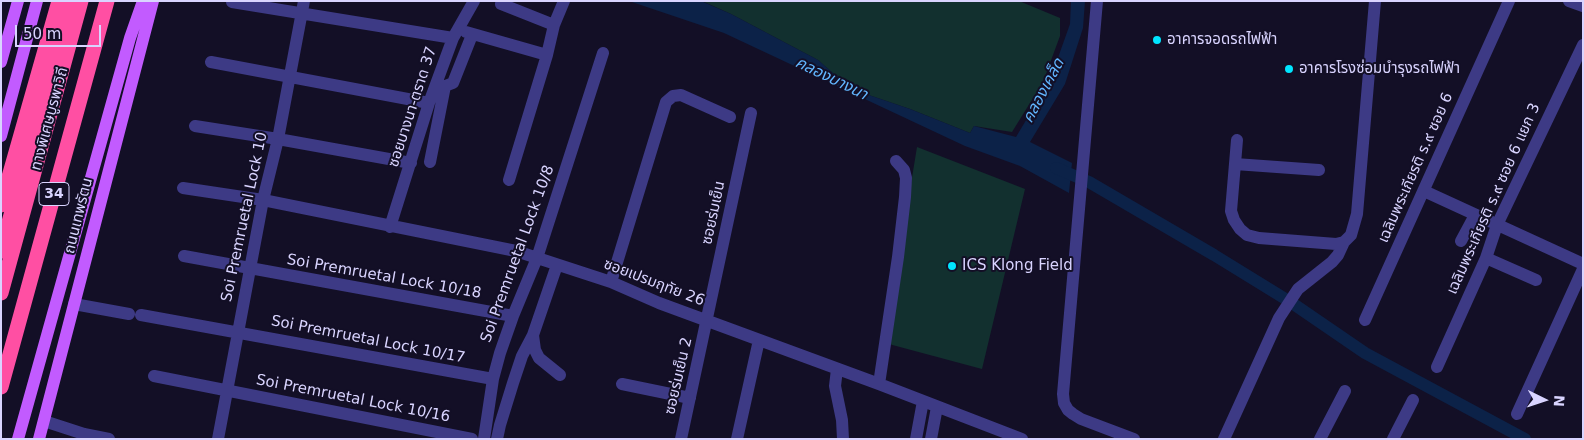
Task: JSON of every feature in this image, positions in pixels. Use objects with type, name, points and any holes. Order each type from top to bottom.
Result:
[{"type":"highway","points":[[1,205],[58,1]]},
{"type":"highway","points":[[1,251],[70,1]]},
{"type":"highway","name":"ทางพิเศษบูรพาวิถี","points":[[1,293],[81,1]]},
{"type":"highway","name":"ทางพิเศษบูรพาวิถี","points":[[1,361],[100,1]]},
{"type":"highway","name":"ถนนเทพรัตน","points":[[1,387],[107,1]]},
{"type":"main road","points":[[1,62],[18,1]]},
{"type":"main road","points":[[1,136],[37,1]]},
{"type":"main road","points":[[18,439],[128,48],[143,1]]},
{"type":"main road","name":"ถนนเทพรัตน","points":[[39,439],[153,1]]},
{"type":"street","name":"ซอยบางนา-ตราด 37","points":[[390,227],[429,103],[456,34],[474,1]]},
{"type":"street","points":[[509,180],[547,56],[554,26],[564,1]]},
{"type":"street","points":[[1098,1],[1063,394],[1064,403],[1068,410],[1081,419],[1134,439]]},
{"type":"street","points":[[1224,439],[1279,318],[1298,289],[1332,262],[1338,255],[1344,242],[1351,235],[1358,214],[1375,1]]},
{"type":"street","name":"เฉลิมพระเกียรติ ร.๙ ซอย 6","points":[[1365,320],[1509,1]]},
{"type":"street","points":[[1569,1],[1583,6]]},
{"type":"street","points":[[232,2],[303,7],[456,34],[472,35],[547,56]]},
{"type":"street","points":[[501,4],[554,26]]},
{"type":"street","name":"Soi Premruetal Lock 10","points":[[218,439],[263,200],[278,139],[303,7]]},
{"type":"street","points":[[430,162],[445,86],[453,83],[472,35]]},
{"type":"street","name":"เฉลิมพระเกียรติ ร.๙ ซอย 6 แยก 3","points":[[1437,367],[1486,258],[1497,225],[1583,45]]},
{"type":"street","name":"Soi Premruetal Lock 10/8","points":[[484,439],[493,380],[512,316],[537,258],[603,53]]},
{"type":"street","points":[[211,62],[429,103]]},
{"type":"street","points":[[611,282],[666,102],[673,96],[681,95],[730,117]]},
{"type":"street","name":"ซอยร่มเย็น","points":[[708,321],[752,113]]},
{"type":"street","points":[[195,126],[411,163]]},
{"type":"street","points":[[1237,140],[1231,211],[1240,229],[1247,235],[1259,238],[1336,244],[1344,242]]},
{"type":"street","points":[[879,384],[905,197],[906,178],[904,170],[896,161]]},
{"type":"street","points":[[1235,164],[1319,170]]},
{"type":"street","name":"ซอยเปรมฤทัย 26","points":[[183,188],[263,200],[516,251],[611,282],[659,303],[879,384],[1020,439]]},
{"type":"street","points":[[1424,191],[1583,264]]},
{"type":"street","points":[[1461,241],[1475,215]]},
{"type":"street","name":"Soi Premruetal Lock 10/18","points":[[184,256],[512,316]]},
{"type":"street","points":[[1486,258],[1536,280]]},
{"type":"street","points":[[498,439],[500,425],[522,356],[533,335],[557,265]]},
{"type":"street","points":[[1517,414],[1583,269]]},
{"type":"street","name":"Soi Premruetal Lock 10/17","points":[[74,304],[238,332],[493,380]]},
{"type":"street","name":"ซอยร่มเย็น 2","points":[[681,439],[708,321]]},
{"type":"street","points":[[533,335],[535,350],[539,358],[560,375]]},
{"type":"street","points":[[737,439],[759,340]]},
{"type":"street","points":[[837,369],[836,386],[843,439]]},
{"type":"street","name":"Soi Premruetal Lock 10/16","points":[[154,376],[472,439]]},
{"type":"street","points":[[622,384],[690,398]]},
{"type":"street","points":[[1320,439],[1345,391]]},
{"type":"street","points":[[1393,439],[1413,400]]},
{"type":"street","points":[[916,439],[923,401]]},
{"type":"street","points":[[931,439],[937,407]]},
{"type":"street","points":[[44,421],[84,434],[109,439]]},
{"type":"green space","points":[[702,1],[1019,1],[1060,18],[1060,36],[1043,82],[1012,132],[974,126],[970,133],[910,109],[851,89],[818,60],[731,14]]},
{"type":"green space","name":"ICS Klong Field","points":[[917,147],[1025,189],[982,369],[885,343]]},
{"type":"water","points":[[629,1],[701,1],[731,14],[818,60],[851,89],[910,109],[970,133],[974,126],[1016,137],[1050,80],[1070,24],[1071,1],[1085,1],[1083,28],[1065,84],[1030,142],[1072,163],[1069,193],[1020,166],[965,146],[724,33]]},
{"type":"waterway","points":[[1056,168],[1089,182],[1214,255],[1292,303],[1365,353],[1525,439]]},
{"type":"place","name":"อาคารจอดรถไฟฟ้า","points":[[1157,40]]},
{"type":"place","name":"อาคารโรงซ่อมบำรุงรถไฟฟ้า","points":[[1289,69]]},
{"type":"place","name":"ICS Klong Field","points":[[952,266]]},
{"type":"water label","name":"คลองบางนา","points":[[831,79]]},
{"type":"water label","name":"คลองเคล็ด","points":[[1044,91]]}]
